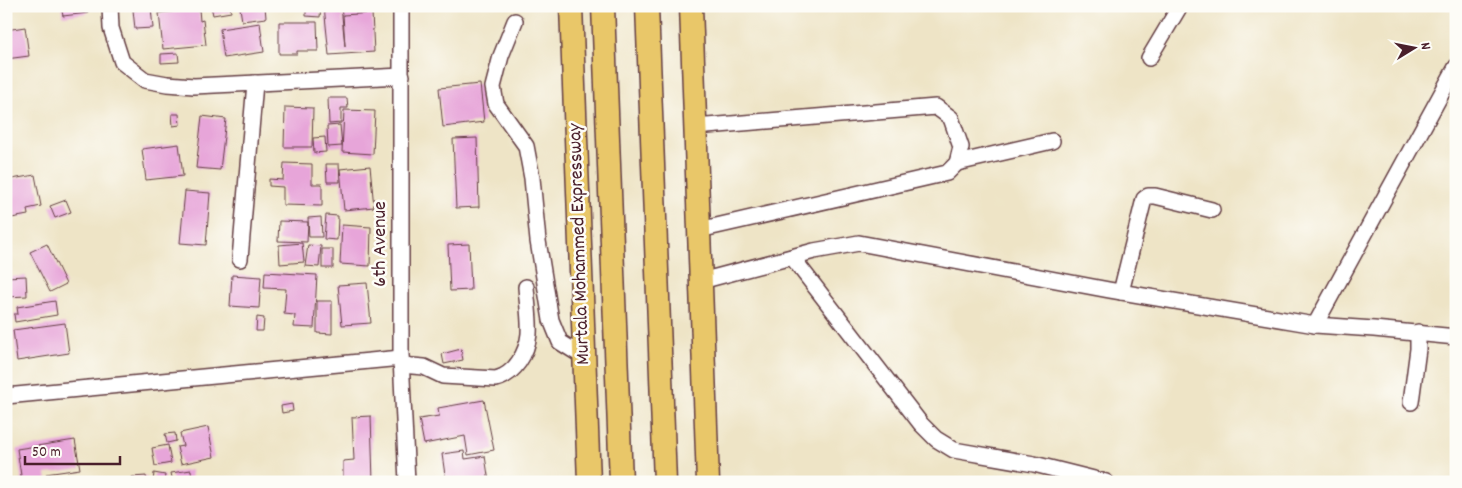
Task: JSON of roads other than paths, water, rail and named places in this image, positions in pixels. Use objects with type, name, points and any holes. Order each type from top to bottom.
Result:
[{"type":"highway","name":"Murtala Mohammed Expressway","points":[[571,6],[589,482]]},
{"type":"highway","name":"Murtala Mohammed Expressway","points":[[603,6],[622,482]]},
{"type":"highway","points":[[647,6],[665,482]]},
{"type":"highway","points":[[691,6],[708,482]]},
{"type":"street","points":[[110,6],[111,28],[122,62],[145,80],[194,86],[402,76]]},
{"type":"street","name":"6th Avenue","points":[[401,6],[401,362],[407,482]]},
{"type":"street","points":[[1150,58],[1180,6]]},
{"type":"street","points":[[516,21],[501,56],[493,87],[496,104],[526,146],[551,320],[560,342],[584,357]]},
{"type":"street","points":[[1315,325],[1456,68]]},
{"type":"street","points":[[240,259],[255,83]]},
{"type":"street","points":[[696,127],[936,107],[951,118],[961,146],[957,163],[947,173],[699,230]]},
{"type":"street","points":[[957,163],[1052,141]]},
{"type":"street","points":[[1121,292],[1144,199],[1148,196],[1155,196],[1212,210]]},
{"type":"street","points":[[701,281],[814,251],[859,244],[1315,325],[1418,332],[1456,337]]},
{"type":"street","points":[[792,258],[921,424],[936,439],[954,450],[1034,464],[1106,482]]},
{"type":"street","points":[[6,396],[401,362],[424,367],[443,376],[496,379],[510,373],[523,355],[529,335],[526,287]]},
{"type":"street","points":[[1411,402],[1418,348],[1418,332]]}]
